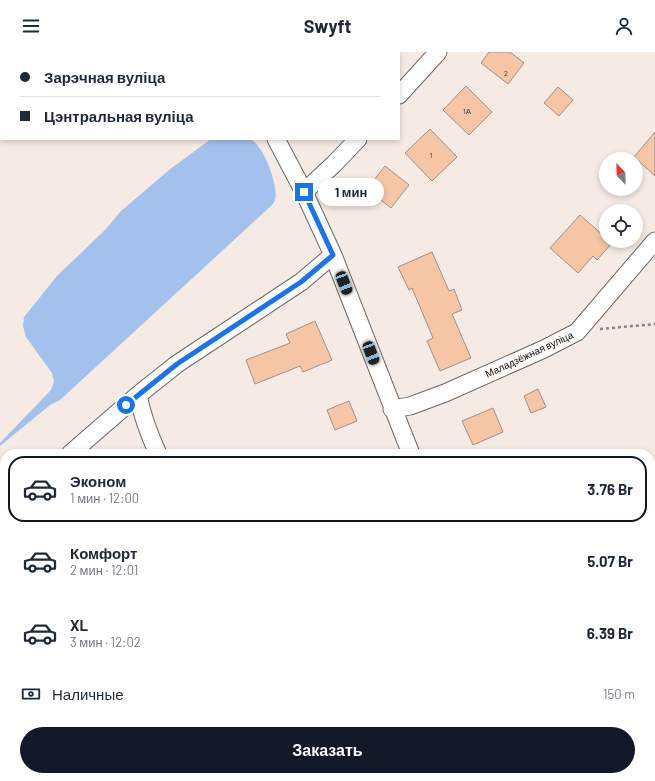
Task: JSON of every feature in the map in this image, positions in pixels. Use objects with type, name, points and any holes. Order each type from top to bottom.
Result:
[{"type":"street","points":[[400,94],[438,52]]},
{"type":"street","points":[[277,140],[304,192],[333,255],[409,449]]},
{"type":"street","points":[[304,192],[357,140]]},
{"type":"street","name":"Маладзёжная вуліца","points":[[392,409],[410,406],[445,393],[544,349],[577,332],[655,241]]},
{"type":"street","points":[[76,449],[138,395],[177,364],[301,282],[333,255]]},
{"type":"street","points":[[138,395],[141,412],[156,449]]},
{"type":"path","points":[[577,332],[655,324]]},
{"type":"water","points":[[210,140],[251,140],[260,148],[269,166],[275,185],[275,200],[272,205],[60,400],[50,405],[0,446],[0,443],[51,390],[54,381],[52,373],[26,337],[23,326],[24,317],[57,276],[106,229],[120,212],[169,170]]},
{"type":"building","points":[[489,52],[510,52],[524,63],[508,84],[481,63]]},
{"type":"building","points":[[466,86],[492,112],[469,135],[443,110]]},
{"type":"building","points":[[558,87],[573,100],[559,116],[544,103]]},
{"type":"building","points":[[430,129],[457,157],[432,181],[405,153]]},
{"type":"building","points":[[655,132],[655,176],[643,165],[643,152],[638,152]]},
{"type":"building","points":[[385,166],[409,185],[391,208],[367,189]]},
{"type":"building","points":[[580,215],[599,232],[599,248],[608,248],[597,260],[593,256],[578,273],[550,248]]},
{"type":"building","points":[[432,252],[449,291],[454,289],[462,310],[452,314],[471,358],[440,371],[427,341],[433,338],[412,288],[409,290],[398,267]]},
{"type":"building","points":[[315,321],[332,360],[303,372],[300,366],[255,384],[246,360],[290,343],[286,334]]},
{"type":"building","points":[[538,389],[546,407],[531,413],[524,396]]},
{"type":"building","points":[[349,401],[357,421],[335,430],[327,410]]},
{"type":"building","points":[[493,408],[503,432],[473,445],[462,421]]},
{"type":"route","points":[[126,405],[177,364],[301,282],[333,255],[304,192]]}]
